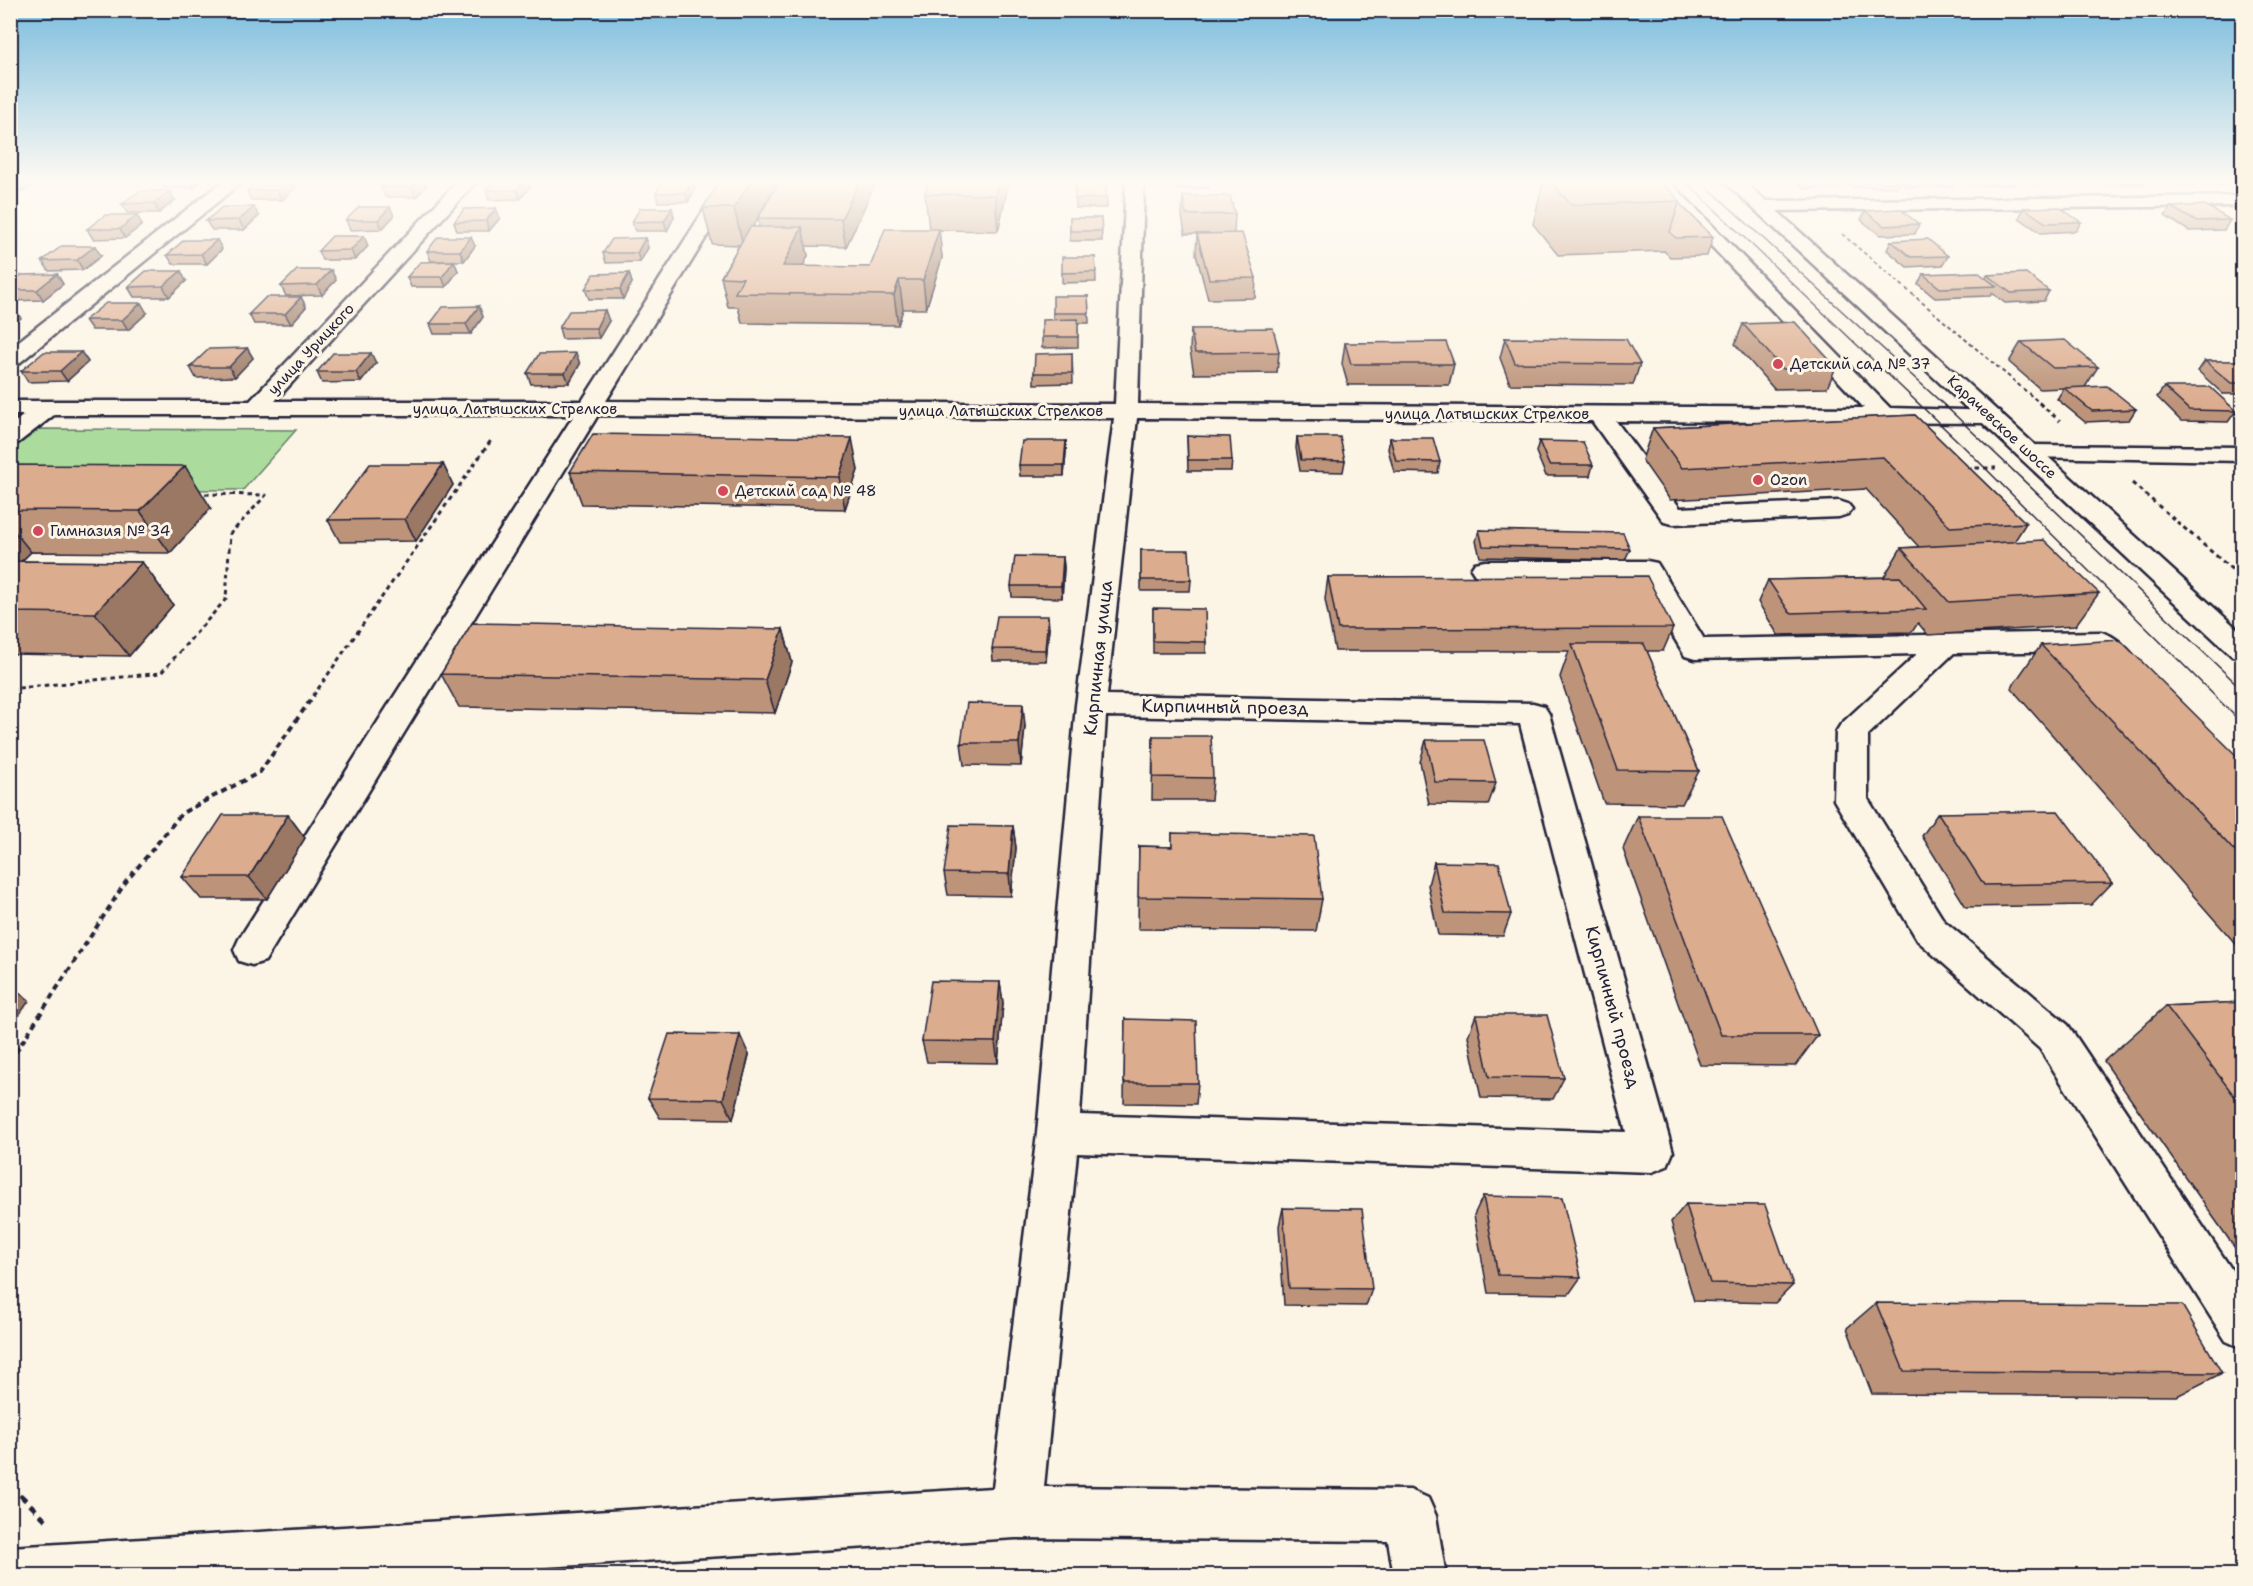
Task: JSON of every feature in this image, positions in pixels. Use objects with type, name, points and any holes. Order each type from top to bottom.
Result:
[{"type":"main road","points":[[10,359],[140,256]]},
{"type":"main road","name":"улица Урицкого","points":[[254,410],[398,256]]},
{"type":"main road","points":[[252,950],[685,256]]},
{"type":"main road","name":"Кирпичная улица","points":[[1016,1512],[1058,1133],[1091,705],[1126,411],[1132,256]]},
{"type":"main road","points":[[1731,256],[1884,416]]},
{"type":"main road","name":"Карачевское шоссе","points":[[1815,256],[2242,649]]},
{"type":"main road","name":"улица Латышских Стрелков","points":[[10,408],[254,410],[591,408],[1991,416]]},
{"type":"main road","points":[[10,438],[48,408]]},
{"type":"main road","points":[[1599,414],[1673,516],[1839,509]]},
{"type":"main road","points":[[2030,452],[2242,454]]},
{"type":"main road","points":[[1485,568],[1647,569],[1695,650],[2101,641],[2149,691]]},
{"type":"main road","points":[[1944,646],[1852,732],[1851,800],[1931,931],[2054,1037],[2242,1325]]},
{"type":"main road","name":"Кирпичный проезд","points":[[1058,1133],[1653,1152],[1533,714],[1091,705]]},
{"type":"main road","points":[[14,1574],[1016,1512],[1410,1516],[1420,1575]]},
{"type":"path","points":[[1867,256],[2242,578]]},
{"type":"path","points":[[10,1061],[125,883],[182,813],[260,772],[513,409]]},
{"type":"path","points":[[10,689],[161,673],[226,599],[230,534],[266,495],[196,494]]},
{"type":"green space","points":[[34,429],[296,430],[243,490],[11,489],[10,450]]},
{"type":"building","points":[[49,256],[82,256],[77,260],[42,261]]},
{"type":"building","points":[[733,256],[788,256],[783,266],[870,267],[874,256],[931,256],[923,280],[899,280],[894,295],[735,293],[743,278],[721,277]]},
{"type":"building","points":[[1203,256],[1249,256],[1256,278],[1209,279]]},
{"type":"building","points":[[1062,257],[1095,257],[1096,272],[1062,273]]},
{"type":"building","points":[[454,261],[442,277],[407,277],[420,262]]},
{"type":"building","points":[[297,270],[331,270],[317,285],[281,286]]},
{"type":"building","points":[[146,271],[181,271],[163,286],[128,287]]},
{"type":"building","points":[[1978,272],[1996,286],[1940,288],[1923,274]]},
{"type":"building","points":[[629,273],[620,289],[585,289],[594,274]]},
{"type":"building","points":[[2026,273],[2049,291],[2011,293],[1987,275]]},
{"type":"building","points":[[57,274],[37,290],[10,290],[10,283],[22,275]]},
{"type":"building","points":[[1053,296],[1088,296],[1089,313],[1053,313]]},
{"type":"building","points":[[266,297],[301,297],[285,314],[249,314]]},
{"type":"building","points":[[106,303],[141,303],[122,320],[85,320]]},
{"type":"building","points":[[479,306],[466,324],[430,324],[443,307]]},
{"type":"building","points":[[605,310],[596,328],[559,328],[569,311]]},
{"type":"building","points":[[1078,319],[1078,337],[1042,337],[1042,320]]},
{"type":"building","points":[[1795,322],[1836,367],[1783,369],[1743,324]]},
{"type":"building","points":[[1273,328],[1279,352],[1195,353],[1191,329]]},
{"type":"building","points":[[1505,338],[1626,339],[1640,364],[1515,363]]},
{"type":"building","points":[[2065,340],[2098,367],[2053,368],[2021,342]]},
{"type":"building","points":[[1446,342],[1454,364],[1351,364],[1345,343]]},
{"type":"building","points":[[247,348],[229,367],[190,367],[209,349]]},
{"type":"building","points":[[44,352],[81,352],[60,371],[21,371]]},
{"type":"building","points":[[333,353],[371,353],[356,372],[317,372]]},
{"type":"building","points":[[576,353],[565,373],[527,373],[539,354]]},
{"type":"building","points":[[1072,353],[1072,373],[1034,373],[1035,354]]},
{"type":"building","points":[[2205,361],[2242,361],[2242,383],[2231,383]]},
{"type":"building","points":[[2107,386],[2136,409],[2092,411],[2064,388]]},
{"type":"building","points":[[2164,387],[2210,387],[2236,411],[2189,410]]},
{"type":"building","points":[[1915,415],[2026,523],[1950,527],[1883,457],[1682,468],[1653,428]]},
{"type":"building","points":[[593,434],[852,438],[839,477],[570,472]]},
{"type":"building","points":[[1187,436],[1230,437],[1232,460],[1188,460]]},
{"type":"building","points":[[1297,437],[1340,437],[1345,461],[1301,460]]},
{"type":"building","points":[[1390,438],[1433,438],[1440,462],[1396,461]]},
{"type":"building","points":[[1022,441],[1066,441],[1064,465],[1019,465]]},
{"type":"building","points":[[1539,441],[1583,442],[1593,465],[1549,465]]},
{"type":"building","points":[[370,464],[443,464],[405,519],[328,520]]},
{"type":"building","points":[[10,465],[185,466],[140,511],[10,510]]},
{"type":"building","points":[[1479,530],[1623,533],[1630,549],[1483,546]]},
{"type":"building","points":[[2044,540],[2099,593],[1949,602],[1901,548]]},
{"type":"building","points":[[1141,550],[1189,550],[1191,580],[1141,580]]},
{"type":"building","points":[[1015,556],[1063,557],[1061,586],[1011,586]]},
{"type":"building","points":[[10,561],[142,562],[95,613],[10,612]]},
{"type":"building","points":[[1647,576],[1673,628],[1338,629],[1328,577]]},
{"type":"building","points":[[1900,577],[1926,609],[1790,613],[1768,580]]},
{"type":"building","points":[[1153,608],[1205,609],[1206,642],[1153,641]]},
{"type":"building","points":[[997,616],[1048,616],[1045,650],[992,649]]},
{"type":"building","points":[[472,623],[783,629],[765,680],[441,674]]},
{"type":"building","points":[[2120,640],[2242,761],[2242,859],[2041,645]]},
{"type":"building","points":[[1572,644],[1644,644],[1699,771],[1618,770]]},
{"type":"building","points":[[967,703],[1023,704],[1019,743],[961,743]]},
{"type":"building","points":[[1153,736],[1211,736],[1213,778],[1153,777]]},
{"type":"building","points":[[1426,740],[1484,740],[1496,783],[1435,782]]},
{"type":"building","points":[[2058,811],[2112,883],[1984,885],[1938,813]]},
{"type":"building","points":[[223,815],[288,815],[249,877],[182,877]]},
{"type":"building","points":[[1638,816],[1722,816],[1818,1035],[1721,1035]]},
{"type":"building","points":[[951,825],[1013,826],[1009,874],[944,873]]},
{"type":"building","points":[[1172,833],[1314,836],[1322,899],[1138,897],[1139,846],[1172,847]]},
{"type":"building","points":[[1434,862],[1499,863],[1511,914],[1445,913]]},
{"type":"building","points":[[931,981],[1000,982],[995,1042],[922,1041]]},
{"type":"building","points":[[2242,1002],[2242,1106],[2166,1006]]},
{"type":"building","points":[[1476,1015],[1547,1015],[1564,1078],[1489,1077]]},
{"type":"building","points":[[1125,1019],[1196,1021],[1198,1083],[1124,1083]]},
{"type":"building","points":[[669,1034],[740,1035],[723,1099],[648,1098]]},
{"type":"building","points":[[1483,1196],[1562,1198],[1581,1277],[1498,1275]]},
{"type":"building","points":[[1686,1204],[1765,1205],[1793,1285],[1710,1283]]},
{"type":"building","points":[[1283,1208],[1362,1209],[1372,1289],[1289,1288]]},
{"type":"building","points":[[1876,1303],[2182,1305],[2222,1373],[1904,1371]]},
{"type":"building","points":[[1371,1571],[1371,1575],[1257,1575]]},
{"type":"tram line","points":[[1764,256],[1961,444],[2242,723]]},
{"type":"tram line","points":[[1782,256],[1956,416],[2242,689]]},
{"type":"place","name":"Детский сад № 37","points":[[1778,364]]},
{"type":"place","name":"Ozon","points":[[1758,480]]},
{"type":"place","name":"Детский сад № 48","points":[[723,491]]},
{"type":"place","name":"Гимназия № 34","points":[[38,531]]}]
